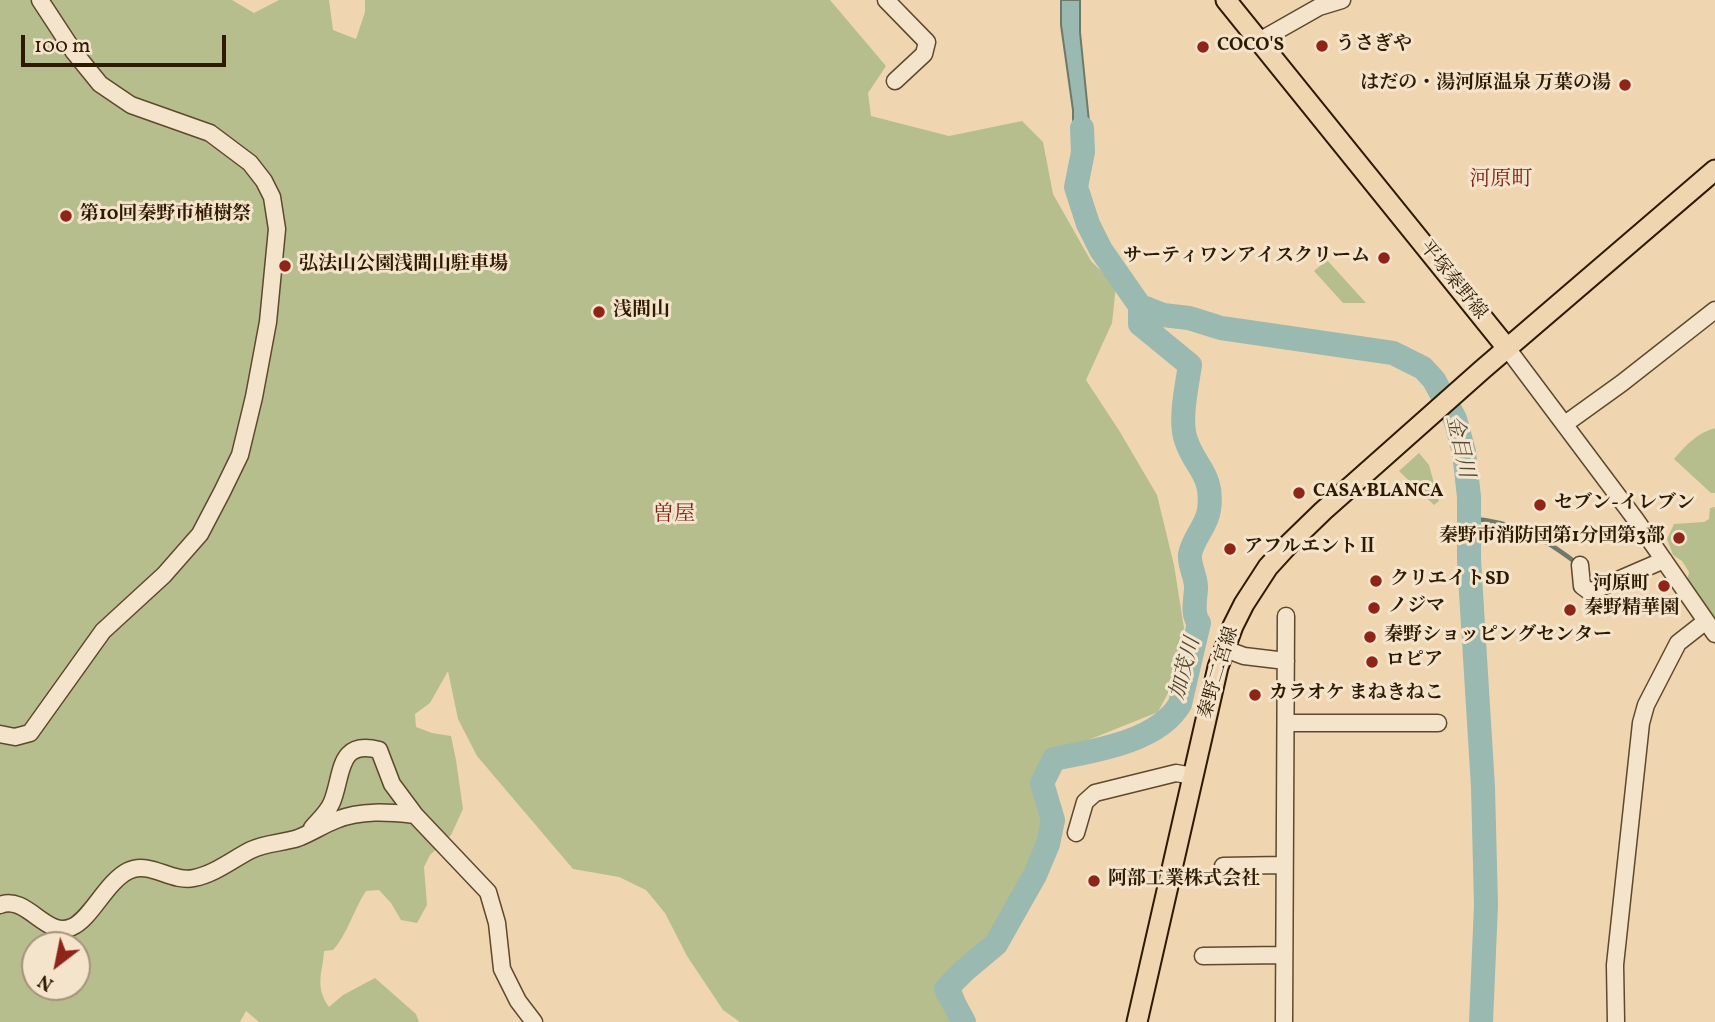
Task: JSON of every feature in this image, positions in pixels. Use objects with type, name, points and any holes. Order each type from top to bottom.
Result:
[{"type":"main road","name":"平塚秦野線","points":[[1226,0],[1507,348]]},
{"type":"main road","points":[[1507,348],[1715,170]]},
{"type":"main road","name":"秦野二宮線","points":[[1137,1022],[1224,649],[1244,604],[1268,567],[1323,511],[1507,348]]},
{"type":"street","points":[[0,734],[15,737],[30,733],[103,631],[164,575],[200,534],[240,455],[268,322],[277,229],[272,197],[250,163],[210,133],[131,105],[100,84],[74,52],[40,0]]},
{"type":"street","points":[[886,0],[927,42],[924,54],[895,81]]},
{"type":"street","points":[[1259,41],[1319,7],[1342,0]]},
{"type":"street","points":[[1565,424],[1715,310]]},
{"type":"street","points":[[1507,348],[1664,560],[1710,627],[1678,643],[1646,705],[1641,723],[1615,965],[1616,1022]]},
{"type":"street","points":[[1580,565],[1582,586],[1590,592],[1664,560]]},
{"type":"street","points":[[1284,1022],[1286,617]]},
{"type":"street","points":[[1224,649],[1244,656],[1286,661]]},
{"type":"street","points":[[1286,723],[1438,723]]},
{"type":"street","points":[[308,833],[328,810],[346,757],[358,748],[379,750],[392,784],[415,815],[488,892],[498,923],[502,969],[518,1001],[534,1022]]},
{"type":"street","points":[[1076,833],[1085,802],[1095,793],[1176,773],[1193,776]]},
{"type":"street","points":[[0,905],[17,904],[61,929],[73,927],[125,872],[137,867],[171,877],[194,878],[209,873],[254,848],[300,837],[339,818],[379,811],[415,815]]},
{"type":"street","points":[[1223,866],[1283,865]]},
{"type":"street","points":[[1203,956],[1284,955]]},
{"type":"green space","points":[[0,0],[232,0],[254,13],[279,0],[329,0],[333,30],[356,39],[365,12],[365,0],[830,0],[886,66],[868,93],[871,116],[949,136],[1022,121],[1043,142],[1053,194],[1091,261],[1116,286],[1112,323],[1086,380],[1157,495],[1174,565],[1184,628],[1168,693],[1158,712],[1061,751],[1039,797],[1044,839],[961,988],[974,1022],[740,1022],[723,1010],[687,956],[665,913],[646,890],[619,877],[573,869],[477,756],[458,719],[448,671],[430,703],[415,714],[416,727],[451,736],[463,809],[451,835],[430,855],[424,867],[427,905],[417,923],[401,920],[379,890],[366,891],[338,944],[333,950],[324,951],[320,979],[324,999],[329,1007],[343,995],[375,978],[416,1014],[419,1022],[259,1022],[246,1011],[240,1022],[0,1022]]},
{"type":"green space","points":[[1327,260],[1366,303],[1343,303],[1314,271]]},
{"type":"green space","points":[[1715,428],[1715,493],[1711,493],[1674,459],[1697,436]]},
{"type":"green space","points":[[1419,453],[1429,465],[1439,501],[1434,505],[1399,471]]},
{"type":"green space","points":[[1715,507],[1715,619],[1687,582],[1689,572],[1682,561],[1673,555],[1667,539],[1674,524],[1704,522],[1709,519],[1710,508]]},
{"type":"water","points":[[1061,0],[1080,0],[1080,32],[1092,152],[1083,164],[1073,125],[1061,25]]},
{"type":"waterway","name":"金目川","points":[[1082,128],[1083,152],[1076,187],[1088,224],[1101,250],[1140,306],[1163,315],[1189,318],[1221,328],[1393,353],[1423,368],[1434,380],[1455,419],[1464,452],[1469,497],[1469,560],[1483,787],[1486,905],[1481,1022]]},
{"type":"waterway","name":"加茂川","points":[[964,1022],[946,989],[996,944],[1035,875],[1048,844],[1053,820],[1042,783],[1054,759],[1105,748],[1141,736],[1157,728],[1180,704],[1199,623],[1195,610],[1196,583],[1190,555],[1208,516],[1209,488],[1184,432],[1184,403],[1190,365],[1140,324],[1140,306]]},
{"type":"waterway","points":[[1469,518],[1526,531],[1575,562]]},
{"type":"place","name":"うさぎや","points":[[1322,46]]},
{"type":"place","name":"COCO'S","points":[[1203,47]]},
{"type":"place","name":"はだの・湯河原温泉 万葉の湯","points":[[1625,85]]},
{"type":"place","name":"第10回秦野市植樹祭","points":[[66,216]]},
{"type":"place","name":"サーティワンアイスクリーム","points":[[1384,258]]},
{"type":"place","name":"弘法山公園浅間山駐車場","points":[[285,266]]},
{"type":"place","name":"浅間山","points":[[599,312]]},
{"type":"place","name":"CASA BLANCA","points":[[1299,493]]},
{"type":"place","name":"セブン-イレブン","points":[[1540,505]]},
{"type":"place","name":"秦野市消防団第1分団第3部","points":[[1679,538]]},
{"type":"place","name":"アフルエントⅡ","points":[[1230,549]]},
{"type":"place","name":"クリエイトSD","points":[[1376,581]]},
{"type":"place","name":"河原町","points":[[1664,586]]},
{"type":"place","name":"ノジマ","points":[[1374,608]]},
{"type":"place","name":"秦野精華園","points":[[1570,610]]},
{"type":"place","name":"秦野ショッピングセンター","points":[[1370,637]]},
{"type":"place","name":"ロピア","points":[[1372,662]]},
{"type":"place","name":"カラオケ まねきねこ","points":[[1255,695]]},
{"type":"place","name":"阿部工業株式会社","points":[[1094,881]]},
{"type":"district","name":"河原町","points":[[1501,181]]},
{"type":"district","name":"曽屋","points":[[674,516]]}]
